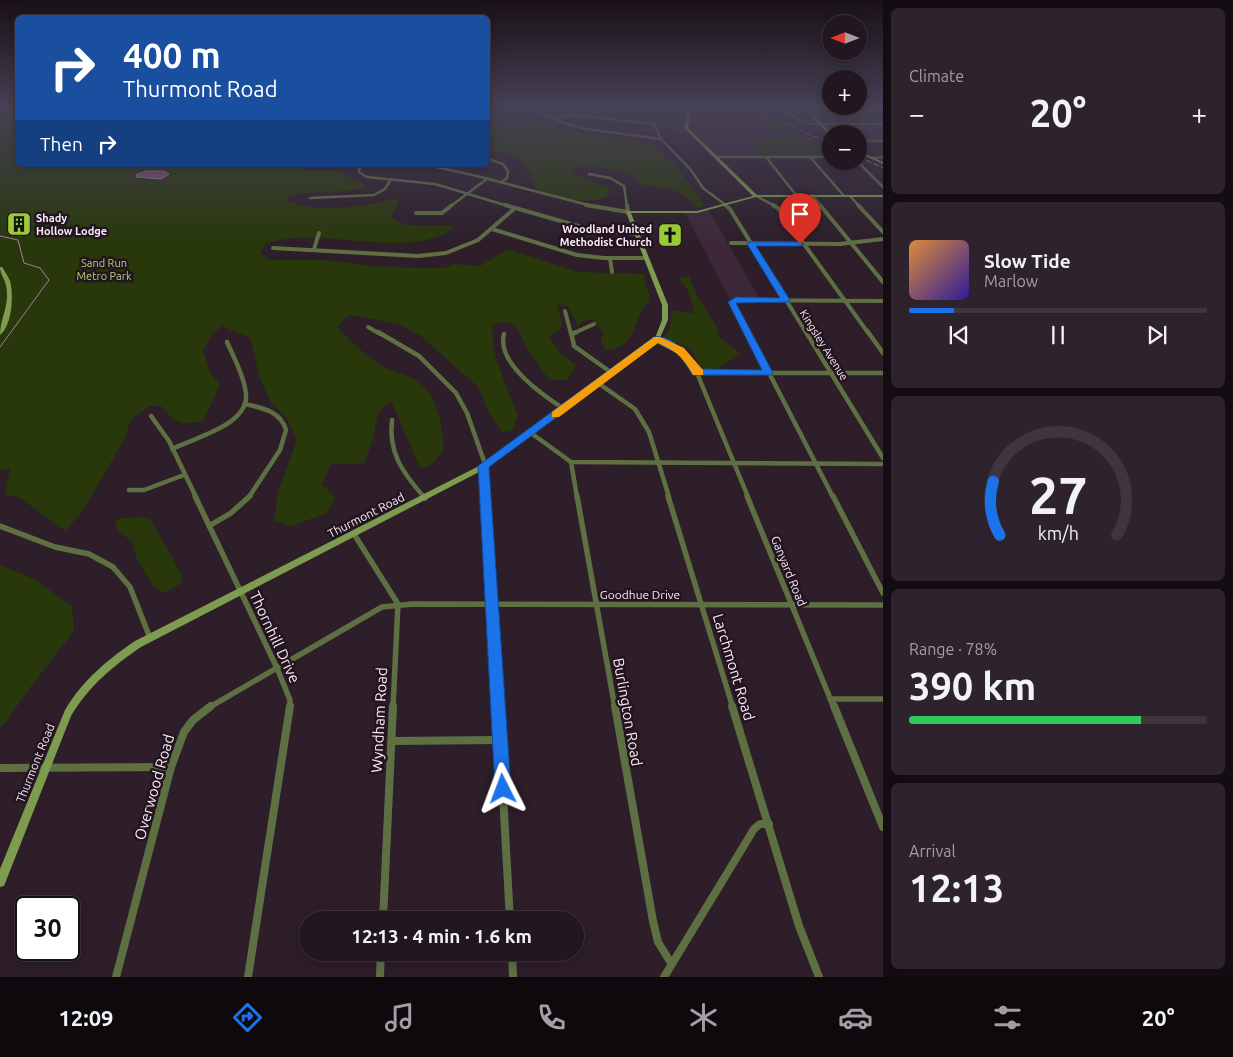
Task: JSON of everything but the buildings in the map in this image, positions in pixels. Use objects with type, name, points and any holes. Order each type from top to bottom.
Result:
[{"type":"street","name":"Kingsley Avenue","points":[[674,152],[691,170],[703,188],[726,204],[883,458]]},
{"type":"street","points":[[710,152],[756,196],[778,208],[883,353]]},
{"type":"street","points":[[867,156],[883,163]]},
{"type":"street","points":[[715,157],[822,157]]},
{"type":"street","points":[[766,157],[796,195]]},
{"type":"street","points":[[810,157],[883,232]]},
{"type":"street","points":[[872,158],[883,157]]},
{"type":"street","points":[[490,160],[503,164],[508,170],[507,178],[502,182]]},
{"type":"street","points":[[359,167],[358,170],[363,176],[429,183],[593,230],[636,234]]},
{"type":"street","points":[[436,167],[488,178],[583,205],[628,212],[693,212],[756,196],[883,196]]},
{"type":"street","points":[[866,170],[883,187]]},
{"type":"street","points":[[589,174],[613,179],[624,186],[628,212],[666,310],[664,324],[657,339]]},
{"type":"street","points":[[416,213],[442,214],[488,178]]},
{"type":"street","points":[[310,198],[374,195],[385,189],[391,179]]},
{"type":"street","points":[[812,196],[883,282]]},
{"type":"street","points":[[272,248],[413,256],[437,254],[465,247],[492,229],[515,208]]},
{"type":"street","points":[[492,229],[577,255],[610,258],[646,258]]},
{"type":"street","points":[[314,249],[319,233]]},
{"type":"street","points":[[731,243],[850,243],[883,239]]},
{"type":"street","points":[[610,258],[612,272]]},
{"type":"street","points":[[0,268],[8,278],[9,287],[7,317],[0,333]]},
{"type":"street","points":[[883,301],[786,300],[733,301],[732,303],[883,593]]},
{"type":"street","points":[[565,310],[574,346],[580,353],[612,373]]},
{"type":"street","points":[[570,334],[579,332],[594,324]]},
{"type":"street","points":[[368,327],[419,356],[456,393],[467,413],[484,466],[510,911]]},
{"type":"street","points":[[504,334],[503,344],[518,374],[564,409]]},
{"type":"street","name":"Ganyard Road","points":[[657,339],[683,352],[697,373],[883,827]]},
{"type":"street","name":"Thurmont Road","points":[[0,882],[44,769],[77,697],[106,666],[150,638],[484,466],[657,339]]},
{"type":"street","points":[[172,448],[225,426],[238,414],[245,404],[246,392],[226,342]]},
{"type":"street","points":[[697,373],[883,373]]},
{"type":"street","name":"Larchmont Road","points":[[598,383],[628,403],[639,414],[647,427],[799,926],[820,977]]},
{"type":"street","points":[[209,526],[231,515],[250,500],[285,442],[286,428],[278,415],[266,409],[245,404]]},
{"type":"street","name":"Thornhill Drive","points":[[151,416],[172,448],[277,668],[290,700],[290,713],[248,977]]},
{"type":"street","points":[[392,420],[389,441],[394,458],[425,498]]},
{"type":"street","points":[[531,433],[571,462],[883,464]]},
{"type":"street","name":"Burlington Road","points":[[571,462],[653,921],[658,942],[671,963]]},
{"type":"street","points":[[129,490],[144,490],[184,475]]},
{"type":"street","points":[[0,526],[55,547],[89,554],[113,567],[130,587],[150,638]]},
{"type":"street","points":[[354,534],[398,604]]},
{"type":"street","name":"Goodhue Drive","points":[[398,604],[883,606]]},
{"type":"street","name":"Overwood Road","points":[[116,977],[171,767],[184,732],[193,720],[206,709],[382,607],[398,604]]},
{"type":"street","name":"Wyndham Road","points":[[383,911],[398,604]]},
{"type":"street","points":[[830,699],[883,699]]},
{"type":"street","points":[[392,740],[500,740]]},
{"type":"street","points":[[0,768],[171,767]]},
{"type":"street","points":[[664,977],[754,829],[760,824],[768,824]]},
{"type":"street","points":[[380,977],[381,961]]},
{"type":"street","points":[[513,961],[514,977]]},
{"type":"shaded area","points":[[711,152],[822,152],[822,156],[715,156]]},
{"type":"shaded area","points":[[147,171],[164,171],[169,174],[161,179],[136,177],[137,174]]},
{"type":"shaded area","points":[[708,209],[759,298],[729,298],[685,213]]},
{"type":"green space","name":"Sand Run Metro Park","points":[[0,152],[15,152],[15,167],[298,167],[302,170],[339,170],[353,180],[368,186],[350,191],[298,194],[288,196],[286,200],[317,208],[340,208],[395,199],[399,200],[391,218],[409,226],[452,226],[454,229],[433,238],[410,242],[386,243],[336,239],[288,239],[265,244],[261,253],[269,260],[327,260],[380,267],[443,268],[454,264],[480,266],[508,249],[578,272],[644,274],[650,300],[639,315],[630,338],[617,348],[606,350],[601,343],[603,332],[592,319],[583,321],[578,327],[568,306],[557,305],[562,323],[559,331],[549,336],[560,353],[576,365],[567,380],[549,380],[527,348],[516,326],[508,322],[493,324],[494,348],[500,371],[518,416],[512,431],[502,432],[490,415],[478,387],[421,336],[398,324],[349,315],[337,327],[354,344],[378,363],[410,377],[427,390],[433,399],[440,418],[444,450],[429,467],[420,468],[391,401],[378,413],[372,442],[364,464],[331,464],[322,484],[335,497],[327,513],[291,526],[274,520],[278,491],[297,440],[287,419],[270,401],[260,379],[250,338],[222,326],[212,334],[203,351],[211,374],[220,385],[203,421],[179,422],[171,417],[161,406],[149,406],[131,420],[124,440],[82,512],[65,531],[19,497],[5,496],[10,469],[0,469]]},
{"type":"green space","points":[[492,152],[661,152],[677,167],[705,206],[697,208],[679,192],[644,184],[623,172],[609,168],[586,166],[573,169],[573,174],[607,187],[610,194],[602,198],[583,201],[562,198],[535,189],[530,173],[523,163],[508,154]]},
{"type":"green space","points":[[760,152],[822,152],[822,154],[762,153]]},
{"type":"green space","points":[[682,276],[690,277],[694,290],[718,329],[719,337],[740,353],[718,368],[707,369],[697,361],[689,348],[663,338],[670,328],[671,310],[694,314],[690,295],[679,280]]},
{"type":"green space","points":[[140,517],[151,520],[182,575],[182,583],[164,593],[153,586],[137,559],[132,542],[118,530],[115,521],[122,518]]},
{"type":"green space","points":[[0,565],[34,579],[72,606],[74,631],[3,726],[0,726]]},
{"type":"waterway","points":[[0,236],[18,240],[24,263],[40,268],[49,280],[0,347]]},
{"type":"railway","points":[[867,161],[883,168]]},
{"type":"slow traffic","points":[[556,415],[657,339],[681,350],[697,373],[699,373]]},
{"type":"place","name":"Shady Hollow Lodge","points":[[19,224]]},
{"type":"place","name":"Woodland United Methodist Church","points":[[670,235]]},
{"type":"route","points":[[503,789],[484,466],[657,339],[683,352],[697,373],[768,373],[732,302],[734,300],[786,300],[751,244],[800,244]]}]
